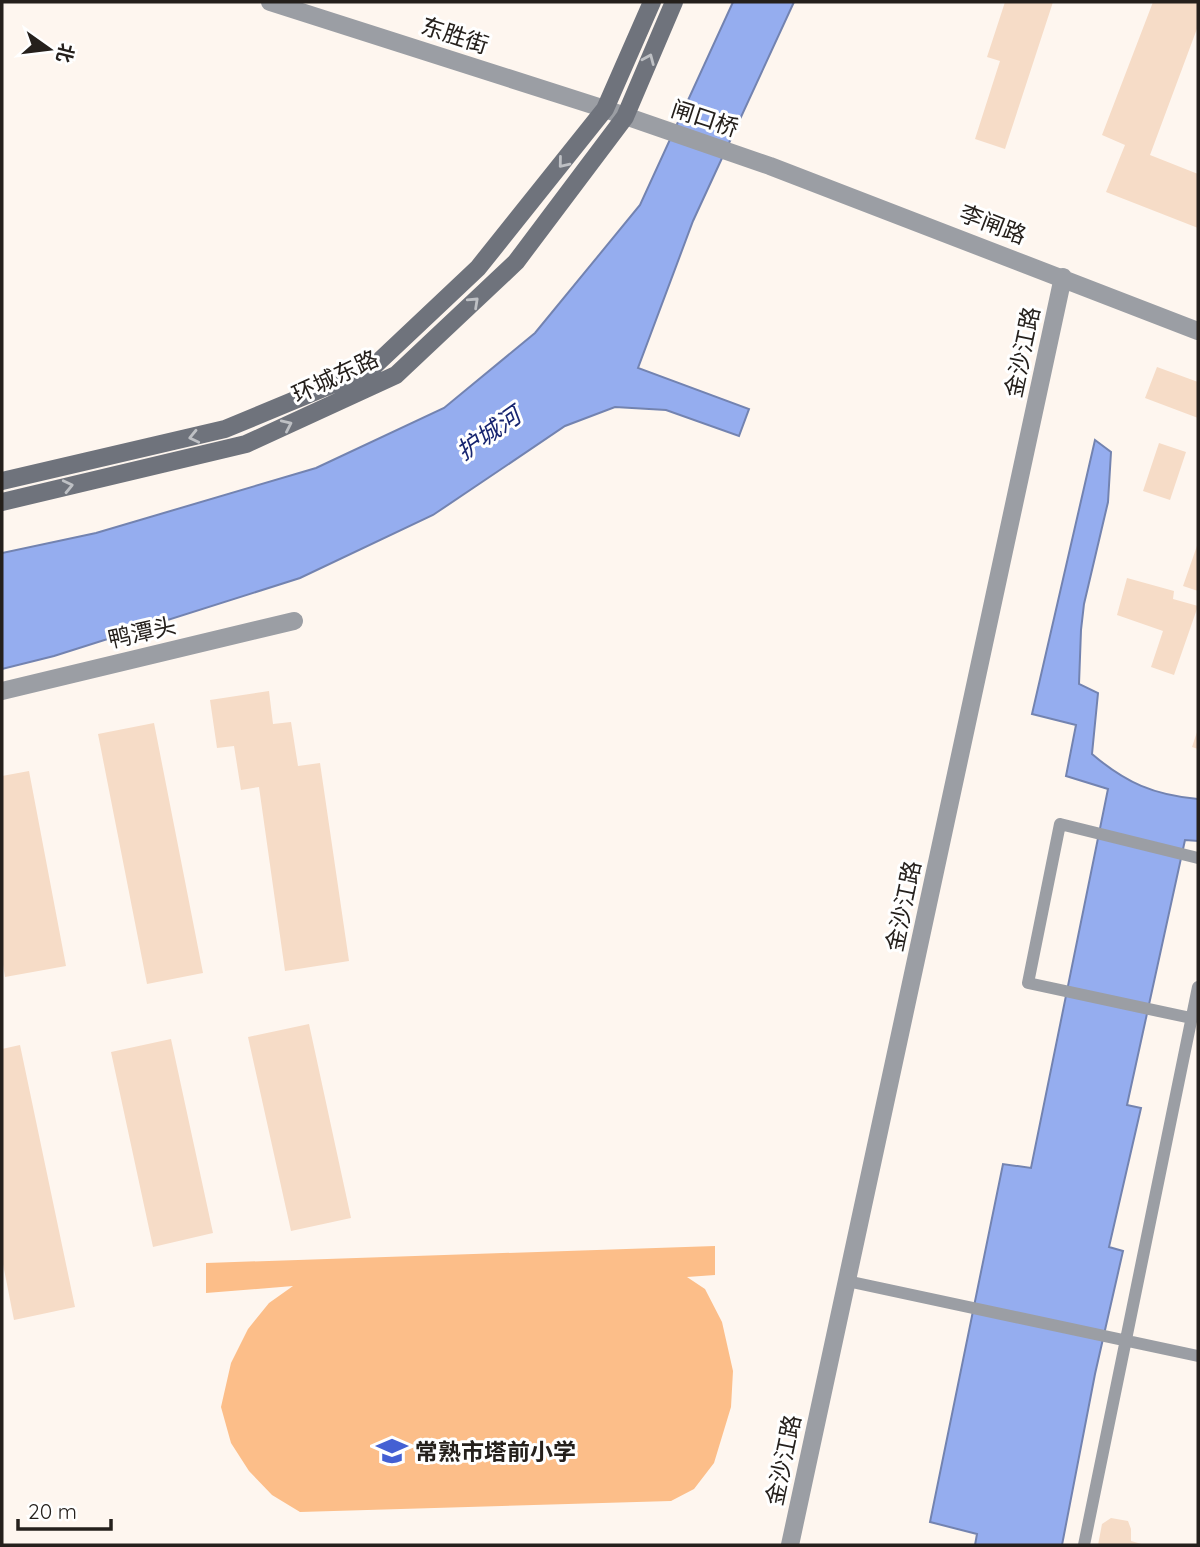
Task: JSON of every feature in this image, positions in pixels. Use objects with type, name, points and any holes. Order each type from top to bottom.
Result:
[{"type":"main road","name":"环城东路","points":[[2,481],[225,429],[372,368],[478,268],[606,109],[652,2]]},
{"type":"main road","name":"环城东路","points":[[2,502],[246,444],[396,375],[516,262],[625,117],[674,2]]},
{"type":"street","name":"东胜街","points":[[270,2],[625,117]]},
{"type":"street","name":"闸口桥","points":[[625,117],[770,166]]},
{"type":"street","name":"李闸路","points":[[770,166],[1198,331]]},
{"type":"street","name":"金沙江路","points":[[790,1545],[1063,277]]},
{"type":"street","name":"鸭潭头","points":[[2,691],[294,621]]},
{"type":"lane","points":[[1191,1018],[1028,983],[1059,824],[1198,858]]},
{"type":"lane","points":[[1084,1545],[1198,986]]},
{"type":"lane","points":[[847,1281],[1198,1356]]},
{"type":"shaded area","points":[[715,1246],[715,1275],[687,1277],[705,1289],[722,1322],[733,1371],[731,1407],[714,1463],[694,1489],[671,1501],[300,1512],[272,1495],[249,1471],[231,1443],[221,1407],[231,1363],[248,1329],[269,1303],[293,1286],[206,1293],[206,1263]]},
{"type":"water","name":"护城河","points":[[733,2],[794,2],[693,221],[638,368],[749,409],[739,436],[666,410],[615,407],[565,426],[433,515],[300,578],[54,656],[2,669],[2,553],[96,533],[316,468],[444,408],[535,333],[640,205]]},
{"type":"water","points":[[1095,440],[1111,452],[1108,502],[1084,604],[1081,630],[1079,684],[1098,693],[1092,754],[1117,773],[1141,786],[1198,799],[1198,841],[1185,840],[1127,1105],[1141,1108],[1109,1247],[1123,1251],[1095,1374],[1062,1545],[975,1545],[977,1534],[930,1522],[1003,1164],[1031,1168],[1108,789],[1066,776],[1076,725],[1032,714]]},
{"type":"building","points":[[1005,2],[1053,2],[1005,149],[975,139],[1000,61],[987,57]]},
{"type":"building","points":[[1153,2],[1198,2],[1198,26],[1150,155],[1198,174],[1198,228],[1106,192],[1125,145],[1102,135]]},
{"type":"building","points":[[1157,367],[1198,382],[1198,418],[1145,398]]},
{"type":"building","points":[[1159,443],[1186,452],[1170,500],[1143,491]]},
{"type":"building","points":[[1198,543],[1198,591],[1183,586]]},
{"type":"building","points":[[1127,578],[1174,591],[1173,599],[1198,606],[1174,675],[1151,667],[1163,631],[1117,615]]},
{"type":"building","points":[[269,691],[273,724],[291,722],[298,766],[320,763],[349,961],[285,971],[259,787],[241,790],[234,746],[217,748],[210,700]]},
{"type":"building","points":[[154,723],[203,973],[147,984],[98,734]]},
{"type":"building","points":[[1198,729],[1198,749],[1192,747]]},
{"type":"building","points":[[29,771],[66,966],[5,977],[2,958],[2,776]]},
{"type":"building","points":[[309,1024],[351,1218],[291,1231],[248,1037]]},
{"type":"building","points":[[171,1039],[213,1233],[153,1247],[111,1052]]},
{"type":"building","points":[[20,1045],[75,1307],[14,1320],[2,1259],[2,1049]]},
{"type":"building","points":[[1111,1518],[1128,1521],[1131,1541],[1145,1545],[1098,1545],[1102,1524]]},
{"type":"place","name":"常熟市塔前小学","points":[[392,1451]]}]
